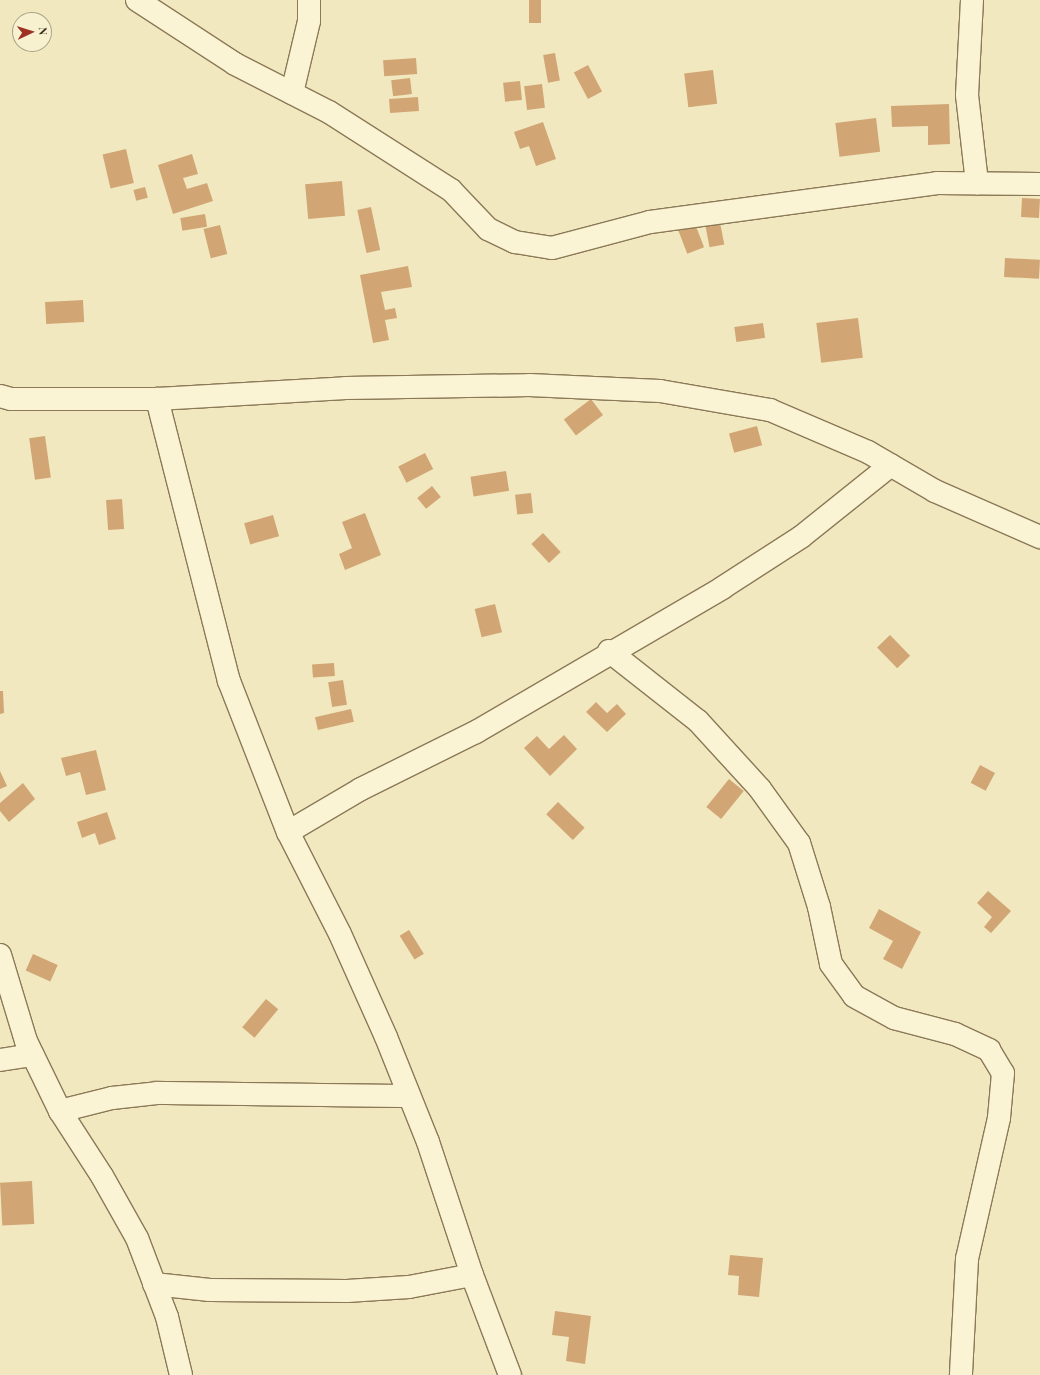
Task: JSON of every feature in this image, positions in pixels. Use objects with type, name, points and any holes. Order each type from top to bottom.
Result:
[{"type":"street","points":[[137,0],[235,64],[329,112],[451,190],[488,229],[515,242],[552,248],[650,222],[937,183],[1040,184]]},
{"type":"street","points":[[292,93],[309,21],[309,0]]},
{"type":"street","points":[[972,0],[967,95],[977,183]]},
{"type":"street","points":[[0,396],[11,399],[158,399],[346,388],[497,386],[660,391],[770,410],[868,452],[935,491],[1040,537]]},
{"type":"street","points":[[158,399],[229,682],[288,832],[340,934],[410,1096],[428,1142],[472,1275],[510,1375]]},
{"type":"street","points":[[288,832],[361,789],[476,732],[609,651],[722,588],[801,537],[891,466]]},
{"type":"street","points":[[609,651],[698,721],[760,789],[795,837],[799,843],[819,907],[831,964],[854,996],[894,1018],[955,1034],[989,1050],[1003,1073],[999,1118],[967,1259],[962,1375]]},
{"type":"street","points":[[0,955],[7,983],[33,1055],[60,1111],[102,1176],[133,1231],[167,1317],[181,1375]]},
{"type":"street","points":[[0,1060],[33,1055]]},
{"type":"street","points":[[60,1111],[112,1098],[157,1093],[410,1096]]},
{"type":"street","points":[[154,1284],[210,1290],[347,1291],[409,1287],[472,1275]]},
{"type":"building","points":[[529,0],[541,0],[541,23],[529,23]]},
{"type":"building","points":[[555,53],[560,81],[548,83],[543,55]]},
{"type":"building","points":[[416,58],[417,74],[384,76],[383,60]]},
{"type":"building","points":[[588,65],[602,91],[588,99],[574,73]]},
{"type":"building","points":[[713,70],[717,104],[688,107],[684,74]]},
{"type":"building","points":[[410,78],[412,94],[393,96],[391,80]]},
{"type":"building","points":[[520,81],[522,100],[505,102],[503,83]]},
{"type":"building","points":[[542,84],[545,108],[527,110],[524,86]]},
{"type":"building","points":[[418,97],[419,111],[390,113],[389,99]]},
{"type":"building","points":[[949,104],[950,144],[928,145],[928,126],[892,127],[891,106]]},
{"type":"building","points":[[876,118],[880,152],[839,157],[835,123]]},
{"type":"building","points":[[543,122],[556,159],[536,166],[529,146],[520,149],[514,132]]},
{"type":"building","points":[[126,149],[134,183],[110,189],[103,154]]},
{"type":"building","points":[[192,154],[198,174],[183,178],[187,189],[207,183],[213,201],[173,214],[158,165]]},
{"type":"building","points":[[342,181],[345,216],[308,219],[305,184]]},
{"type":"building","points":[[145,187],[148,198],[136,201],[133,190]]},
{"type":"building","points":[[1022,198],[1040,199],[1039,218],[1021,217]]},
{"type":"building","points":[[371,207],[380,250],[366,253],[357,210]]},
{"type":"building","points":[[689,208],[704,247],[687,254],[672,214]]},
{"type":"building","points":[[718,212],[724,244],[710,247],[703,215]]},
{"type":"building","points":[[205,214],[207,227],[182,231],[180,218]]},
{"type":"building","points":[[220,225],[227,254],[211,258],[204,229]]},
{"type":"building","points":[[1005,258],[1040,260],[1039,279],[1004,277]]},
{"type":"building","points":[[408,266],[412,287],[381,292],[385,310],[395,308],[397,318],[385,320],[389,340],[373,343],[360,275]]},
{"type":"building","points":[[83,300],[84,322],[46,324],[45,302]]},
{"type":"building","points":[[858,318],[863,358],[821,363],[816,323]]},
{"type":"building","points":[[763,323],[765,338],[736,342],[734,327]]},
{"type":"building","points":[[591,399],[603,415],[576,435],[564,419]]},
{"type":"building","points":[[757,426],[762,445],[734,453],[729,434]]},
{"type":"building","points":[[45,436],[51,478],[35,480],[29,438]]},
{"type":"building","points":[[425,453],[433,469],[406,483],[398,467]]},
{"type":"building","points":[[506,471],[509,491],[474,496],[470,477]]},
{"type":"building","points":[[432,486],[441,497],[426,509],[417,498]]},
{"type":"building","points":[[531,493],[533,513],[517,515],[515,495]]},
{"type":"building","points":[[122,499],[124,529],[108,530],[106,500]]},
{"type":"building","points":[[365,513],[381,555],[345,570],[339,554],[352,548],[342,522]]},
{"type":"building","points":[[273,515],[279,536],[250,544],[244,523]]},
{"type":"building","points":[[543,533],[561,552],[549,563],[531,544]]},
{"type":"building","points":[[495,604],[502,632],[482,637],[475,609]]},
{"type":"building","points":[[890,635],[910,656],[897,668],[877,648]]},
{"type":"building","points":[[334,663],[335,676],[313,678],[312,665]]},
{"type":"building","points":[[343,680],[347,705],[332,707],[328,682]]},
{"type":"building","points":[[0,691],[3,691],[4,713],[0,714]]},
{"type":"building","points":[[596,702],[607,713],[617,704],[626,714],[607,732],[586,712]]},
{"type":"building","points":[[351,709],[354,722],[318,730],[315,717]]},
{"type":"building","points":[[564,735],[577,749],[550,776],[524,748],[537,736],[549,749]]},
{"type":"building","points":[[96,750],[106,790],[86,795],[80,772],[66,776],[61,758]]},
{"type":"building","points":[[980,765],[995,773],[986,791],[971,783]]},
{"type":"building","points":[[0,771],[7,786],[0,789]]},
{"type":"building","points":[[729,779],[744,791],[721,819],[706,807]]},
{"type":"building","points":[[23,783],[35,799],[9,822],[0,811],[0,803]]},
{"type":"building","points":[[558,802],[585,828],[573,840],[546,814]]},
{"type":"building","points":[[107,812],[116,839],[99,845],[95,833],[82,838],[77,822]]},
{"type":"building","points":[[988,891],[1011,911],[991,933],[984,927],[992,917],[977,903]]},
{"type":"building","points":[[879,909],[921,932],[902,969],[883,959],[893,941],[869,928]]},
{"type":"building","points":[[409,930],[424,954],[415,960],[400,936]]},
{"type":"building","points":[[33,954],[58,965],[50,981],[26,970]]},
{"type":"building","points":[[266,999],[278,1009],[254,1038],[242,1027]]},
{"type":"building","points":[[32,1181],[34,1224],[2,1226],[0,1183]]},
{"type":"building","points":[[730,1255],[763,1258],[759,1297],[738,1295],[739,1276],[728,1275]]},
{"type":"building","points":[[555,1311],[591,1316],[585,1364],[566,1361],[569,1337],[552,1335]]}]
